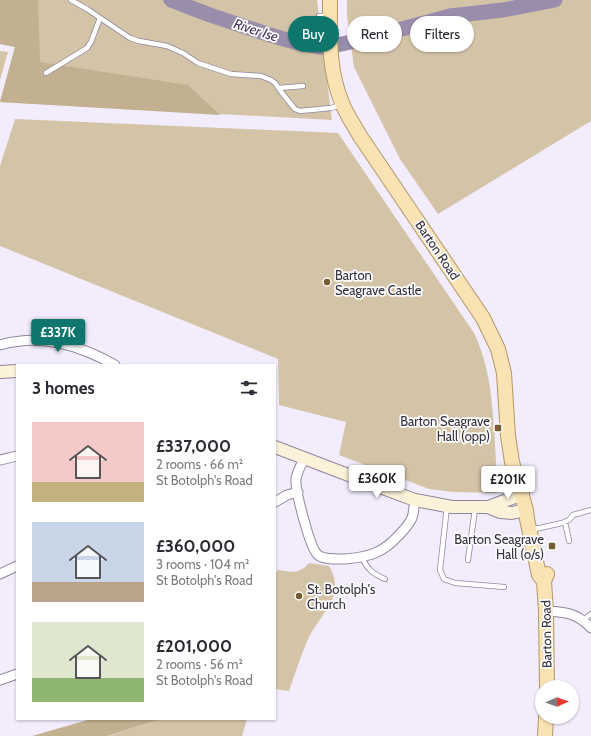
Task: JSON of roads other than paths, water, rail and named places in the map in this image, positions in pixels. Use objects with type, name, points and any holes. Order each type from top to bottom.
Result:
[{"type":"main road","name":"Barton Road","points":[[330,0],[324,16],[330,34],[330,56],[334,77],[342,104],[360,136],[483,318],[498,349],[504,373],[508,436],[512,462],[523,494],[526,510],[533,517],[533,530],[546,567],[547,574],[544,581],[547,680]]},
{"type":"main road","points":[[545,736],[546,724]]},
{"type":"street","points":[[0,345],[34,339],[60,343],[90,352],[109,364]]},
{"type":"street","points":[[276,447],[415,500],[448,506],[488,507],[523,494]]},
{"type":"street","points":[[0,460],[16,456]]},
{"type":"street","points":[[304,459],[297,474],[296,484],[307,530],[313,548],[318,555],[327,558],[343,559],[362,557],[380,552],[395,539],[410,522],[415,500]]},
{"type":"street","points":[[276,501],[287,495],[298,492]]},
{"type":"street","points":[[488,507],[500,512],[512,513],[526,510]]},
{"type":"street","points":[[0,574],[16,566]]},
{"type":"street","points":[[546,611],[567,612],[583,620],[591,628]]},
{"type":"street","points":[[0,680],[16,674]]},
{"type":"lane","points":[[71,0],[130,38],[138,41],[167,46],[184,53],[198,63],[231,74],[266,77],[275,83],[295,109],[300,111],[331,108],[342,104]]},
{"type":"lane","points":[[46,73],[87,48],[91,42],[100,18]]},
{"type":"lane","points":[[279,88],[303,86]]},
{"type":"lane","points":[[448,506],[440,570],[444,578],[455,583],[504,587]]},
{"type":"lane","points":[[468,560],[475,507]]},
{"type":"lane","points":[[533,530],[565,522],[573,515],[591,510]]},
{"type":"lane","points":[[565,522],[569,541]]},
{"type":"lane","points":[[362,557],[366,566],[372,572],[385,579]]},
{"type":"lane","points":[[583,620],[591,614]]},
{"type":"waterway","name":"River Ise","points":[[171,0],[270,35],[319,47],[332,46],[365,39],[450,16],[503,10],[555,0]]},
{"type":"place","name":"Barton Seagrave Castle","points":[[327,282]]},
{"type":"place","name":"Barton Seagrave Hall (opp)","points":[[498,428]]},
{"type":"place","name":"Barton Seagrave Hall (o/s)","points":[[552,546]]},
{"type":"place","name":"St. Botolph's Church","points":[[299,596]]}]
